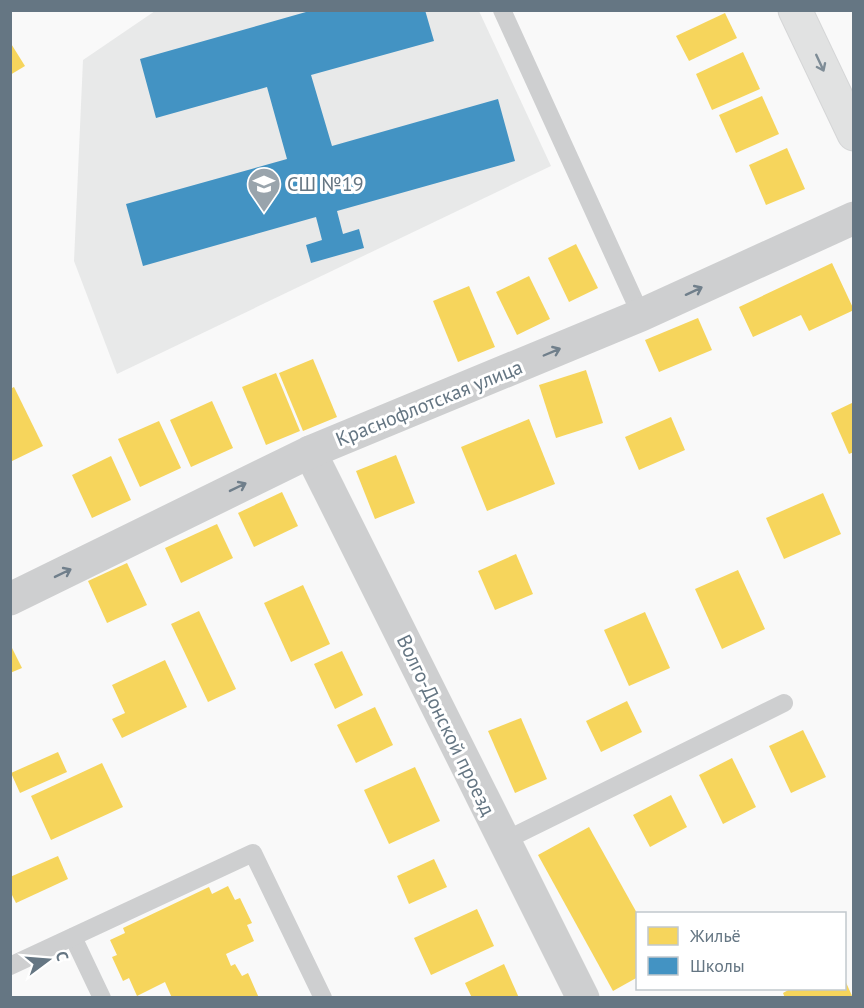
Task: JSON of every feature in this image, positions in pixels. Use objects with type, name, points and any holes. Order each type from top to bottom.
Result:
[{"type":"street","points":[[795,10],[854,135]]},
{"type":"street","name":"Краснофлотская улица","points":[[10,598],[310,452],[641,315],[854,218]]},
{"type":"street","name":"Волго-Донской проезд","points":[[310,452],[584,998]]},
{"type":"lane","points":[[502,10],[641,315]]},
{"type":"lane","points":[[504,841],[784,703]]},
{"type":"lane","points":[[10,966],[253,854],[323,998]]},
{"type":"lane","points":[[73,937],[102,998]]},
{"type":"shaded area","name":"СШ №19","points":[[155,11],[479,11],[551,166],[117,374],[74,261],[83,60]]},
{"type":"building: Жильё","points":[[725,13],[737,38],[689,61],[676,36]]},
{"type":"building: Жильё","points":[[10,42],[25,66],[10,75]]},
{"type":"building: Жильё","points":[[743,52],[760,89],[712,110],[696,74]]},
{"type":"building: Жильё","points":[[762,96],[779,134],[736,153],[719,115]]},
{"type":"building: Жильё","points":[[787,148],[805,189],[766,205],[749,165]]},
{"type":"building: Жильё","points":[[576,244],[598,288],[569,302],[548,258]]},
{"type":"building: Жильё","points":[[832,263],[854,310],[809,331],[801,315],[753,337],[739,307]]},
{"type":"building: Жильё","points":[[529,276],[550,319],[517,335],[496,292]]},
{"type":"building: Жильё","points":[[469,286],[495,347],[458,362],[433,301]]},
{"type":"building: Жильё","points":[[698,318],[712,350],[659,372],[645,340]]},
{"type":"building: Жильё","points":[[313,359],[337,417],[303,431],[279,373]]},
{"type":"building: Жильё","points":[[586,370],[603,423],[556,438],[539,385]]},
{"type":"building: Жильё","points":[[276,373],[300,431],[266,445],[242,387]]},
{"type":"building: Жильё","points":[[14,387],[43,446],[10,462],[10,389]]},
{"type":"building: Жильё","points":[[212,401],[233,448],[191,467],[170,420]]},
{"type":"building: Жильё","points":[[854,402],[854,452],[849,454],[831,413]]},
{"type":"building: Жильё","points":[[671,417],[685,450],[639,470],[625,437]]},
{"type":"building: Жильё","points":[[529,419],[555,484],[487,511],[461,447]]},
{"type":"building: Жильё","points":[[159,421],[181,468],[140,487],[118,439]]},
{"type":"building: Жильё","points":[[396,455],[415,503],[375,519],[356,471]]},
{"type":"building: Жильё","points":[[111,456],[131,500],[92,518],[72,475]]},
{"type":"building: Жильё","points":[[282,492],[298,526],[254,547],[238,513]]},
{"type":"building: Жильё","points":[[823,493],[841,534],[784,559],[766,518]]},
{"type":"building: Жильё","points":[[217,524],[233,558],[181,583],[165,548]]},
{"type":"building: Жильё","points":[[516,554],[533,594],[495,610],[478,571]]},
{"type":"building: Жильё","points":[[127,563],[147,605],[107,623],[88,581]]},
{"type":"building: Жильё","points":[[738,570],[765,629],[722,649],[695,589]]},
{"type":"building: Жильё","points":[[303,585],[330,644],[291,662],[264,603]]},
{"type":"building: Жильё","points":[[199,611],[236,689],[208,702],[171,624]]},
{"type":"building: Жильё","points":[[645,612],[670,668],[629,686],[604,630]]},
{"type":"building: Жильё","points":[[10,644],[22,668],[10,673]]},
{"type":"building: Жильё","points":[[342,651],[363,695],[335,709],[314,664]]},
{"type":"building: Жильё","points":[[165,660],[187,707],[122,738],[112,719],[125,713],[112,685]]},
{"type":"building: Жильё","points":[[627,701],[642,732],[601,752],[586,721]]},
{"type":"building: Жильё","points":[[375,707],[393,745],[356,763],[337,725]]},
{"type":"building: Жильё","points":[[521,718],[547,779],[515,793],[488,731]]},
{"type":"building: Жильё","points":[[803,730],[826,777],[791,793],[769,746]]},
{"type":"building: Жильё","points":[[58,752],[67,772],[20,793],[11,773]]},
{"type":"building: Жильё","points":[[732,758],[756,807],[723,824],[699,775]]},
{"type":"building: Жильё","points":[[102,763],[123,807],[51,840],[31,796]]},
{"type":"building: Жильё","points":[[415,767],[440,821],[389,844],[364,790]]},
{"type":"building: Жильё","points":[[671,795],[687,827],[650,847],[633,815]]},
{"type":"building: Жильё","points":[[589,827],[636,912],[636,978],[613,991],[538,855]]},
{"type":"building: Жильё","points":[[58,856],[68,879],[16,903],[10,891],[10,877]]},
{"type":"building: Жильё","points":[[434,859],[447,887],[409,904],[397,876]]},
{"type":"building: Жильё","points":[[228,886],[235,900],[240,898],[252,923],[247,925],[254,941],[226,954],[231,966],[235,964],[242,976],[248,973],[259,998],[172,998],[165,982],[137,996],[129,978],[123,981],[112,957],[117,955],[110,940],[125,933],[123,928],[209,887],[212,894]]},
{"type":"building: Жильё","points":[[477,909],[494,946],[431,975],[414,938]]},
{"type":"building: Жильё","points":[[504,964],[519,998],[472,998],[465,983]]},
{"type":"building: Жильё","points":[[846,982],[853,998],[785,998],[783,993],[788,990],[846,990]]},
{"type":"building: Школы","points":[[313,10],[425,10],[434,41],[311,75],[332,146],[498,99],[515,161],[337,211],[343,234],[359,229],[364,248],[311,263],[306,245],[322,240],[316,217],[143,266],[126,204],[287,159],[267,87],[156,118],[140,59]]},
{"type":"place","name":"СШ №19","points":[[264,213]]}]
